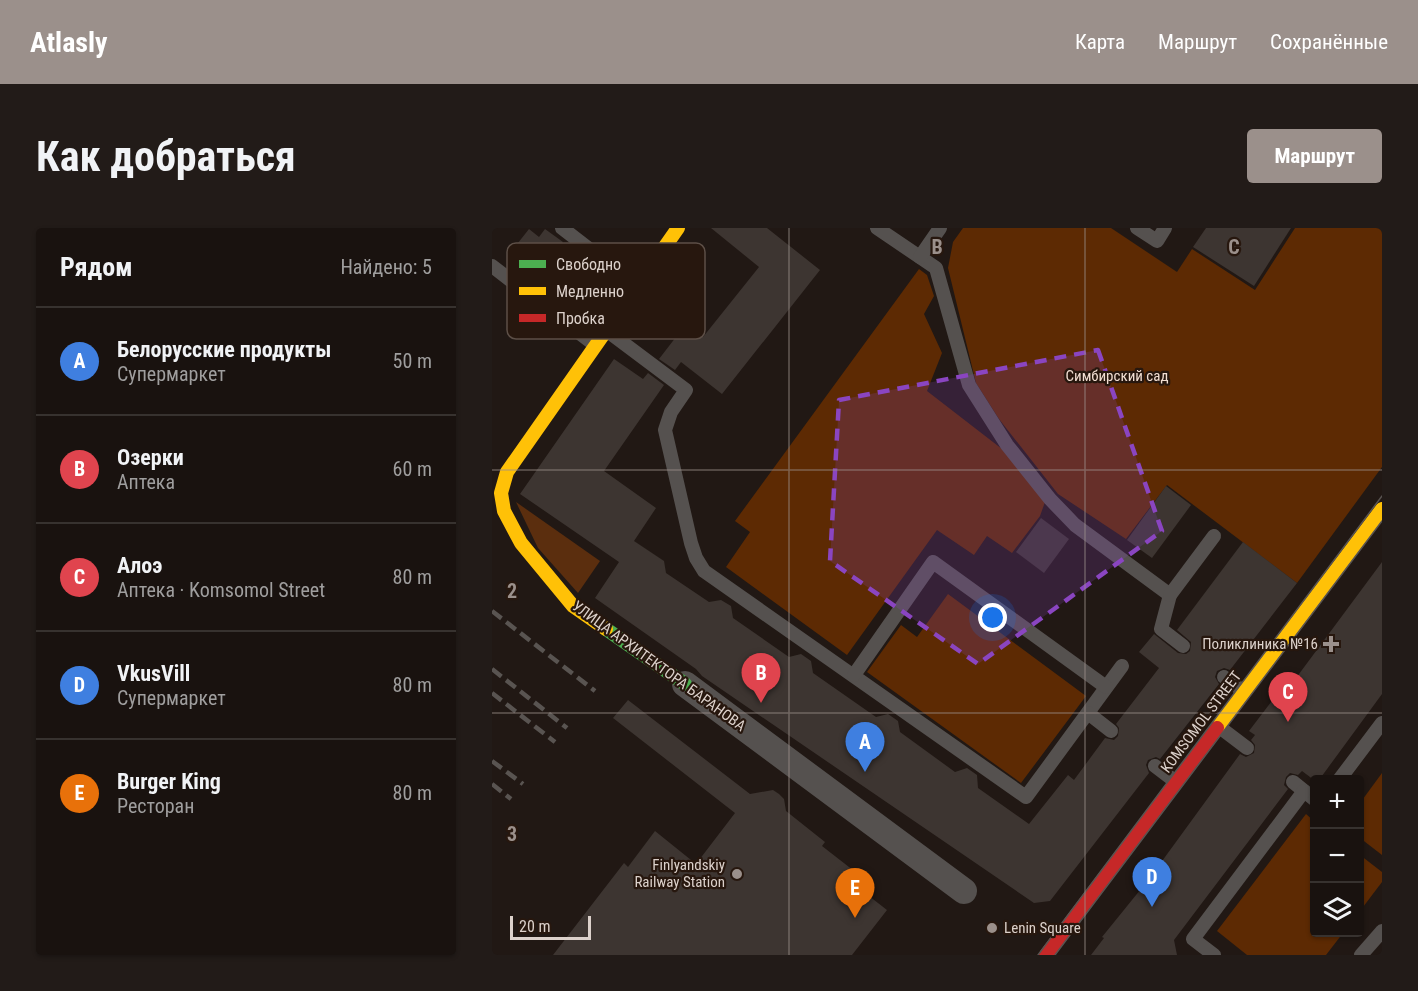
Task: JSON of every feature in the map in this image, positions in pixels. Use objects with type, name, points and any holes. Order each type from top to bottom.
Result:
[{"type":"street","name":"УЛИЦА АРХИТЕКТОРА БАРАНОВА","points":[[667,243],[678,228]]},
{"type":"street","name":"УЛИЦА АРХИТЕКТОРА БАРАНОВА","points":[[599,339],[507,472],[501,493],[504,511],[520,543],[573,606],[685,684],[964,891]]},
{"type":"street","name":"KOMSOMOL STREET","points":[[1047,955],[1382,509]]},
{"type":"lane","points":[[562,228],[581,243]]},
{"type":"lane","points":[[877,228],[936,268],[969,384],[1007,445],[1075,525],[1170,595]]},
{"type":"lane","points":[[920,257],[940,228]]},
{"type":"lane","points":[[1137,228],[1157,241],[1165,228]]},
{"type":"lane","points":[[492,266],[507,278]]},
{"type":"lane","points":[[587,339],[595,345]]},
{"type":"lane","points":[[618,339],[686,390],[671,412],[665,430],[691,543],[704,571],[1026,797],[1122,666]]},
{"type":"lane","points":[[492,461],[507,472]]},
{"type":"lane","points":[[1183,646],[1161,629],[1170,595],[1214,536]]},
{"type":"lane","points":[[854,675],[933,562],[1106,687]]},
{"type":"lane","points":[[1224,677],[1244,692]]},
{"type":"lane","points":[[1088,714],[1110,731]]},
{"type":"lane","points":[[1343,775],[1382,723]]},
{"type":"lane","points":[[1218,726],[1247,748]]},
{"type":"lane","points":[[1155,766],[1176,782]]},
{"type":"lane","points":[[1214,955],[1193,939],[1309,795],[1293,782]]},
{"type":"lane","points":[[1361,955],[1382,931]]},
{"type":"highlighted area","points":[[1098,350],[1162,531],[978,664],[830,561],[839,400]]},
{"type":"green space","name":"Симбирский сад","points":[[963,228],[1111,228],[1177,272],[1192,249],[1255,290],[1295,228],[1382,228],[1382,467],[1297,583],[1167,485],[1126,539],[1058,494],[999,419],[976,383],[948,268],[953,242]]},
{"type":"green space","points":[[919,269],[927,275],[934,296],[924,314],[942,353],[927,391],[1002,449],[1045,502],[1040,516],[1012,553],[987,536],[974,555],[937,530],[847,655],[726,567],[750,532],[735,521]]},
{"type":"green space","points":[[948,594],[1086,696],[1021,783],[867,672],[901,625],[917,637]]},
{"type":"green space","points":[[1382,773],[1382,855],[1364,841],[1364,798]]},
{"type":"green space","points":[[1306,814],[1310,818],[1310,937],[1340,937],[1326,955],[1247,955],[1217,931]]},
{"type":"green space","points":[[1364,858],[1382,872],[1382,882],[1364,906]]},
{"type":"shaded area","points":[[516,502],[600,561],[578,593],[538,548]]},
{"type":"building","points":[[711,228],[767,228],[820,270],[722,394],[681,362],[675,370],[659,359],[674,339],[705,339],[705,334],[759,267]]},
{"type":"building","points":[[1206,228],[1291,228],[1254,286],[1193,247]]},
{"type":"building","points":[[529,229],[539,237],[545,229],[563,242],[562,243],[518,243]]},
{"type":"building","points":[[614,359],[643,379],[648,373],[664,385],[604,471],[656,508],[634,541],[664,561],[666,573],[709,602],[721,600],[731,606],[733,618],[789,657],[801,654],[811,661],[813,673],[876,717],[888,714],[898,721],[900,732],[955,772],[967,768],[977,775],[978,788],[1029,824],[1068,775],[1074,780],[1105,738],[1114,740],[1118,736],[1119,728],[1116,724],[1159,668],[1139,652],[1154,634],[1178,653],[1186,654],[1190,651],[1191,642],[1177,630],[1243,542],[1297,583],[1230,670],[1224,668],[1217,671],[1215,677],[1219,684],[1160,759],[1156,757],[1148,760],[1146,765],[1149,773],[1050,901],[1034,903],[702,676],[696,669],[595,598],[619,562],[520,494]]},
{"type":"building","points":[[1166,486],[1191,505],[1152,558],[1127,540]]},
{"type":"building","points":[[1041,518],[1069,539],[1044,573],[1016,552]]},
{"type":"building","points":[[1382,562],[1382,694],[1323,775],[1310,775],[1310,777],[1302,771],[1298,775],[1290,773],[1286,777],[1284,785],[1288,789],[1174,940],[1177,955],[1091,955],[1104,938],[1102,937],[1149,879],[1240,754],[1246,757],[1254,753],[1255,745],[1251,740],[1255,735],[1249,731],[1274,698],[1279,701]]},
{"type":"building","name":"Finlyandskiy Railway Station","points":[[628,700],[750,794],[773,790],[779,794],[784,799],[786,811],[825,842],[822,846],[867,881],[860,889],[887,910],[852,955],[553,955],[624,863],[628,867],[655,831],[696,864],[735,813],[613,718]]},
{"type":"tram line","points":[[1038,955],[1382,496]]},
{"type":"tram line","points":[[1055,955],[1382,521]]},
{"type":"railway","points":[[492,611],[595,691]]},
{"type":"railway","points":[[492,669],[567,728]]},
{"type":"railway","points":[[492,693],[555,742]]},
{"type":"railway","points":[[492,761],[523,784]]},
{"type":"railway","points":[[492,784],[511,799]]},
{"type":"traffic: fast","points":[[606,629],[685,684]]},
{"type":"traffic: slow","points":[[667,243],[678,228]]},
{"type":"traffic: slow","points":[[600,339],[507,472],[501,493],[504,511],[521,543],[573,606],[606,629]]},
{"type":"traffic: slow","points":[[1217,728],[1382,509]]},
{"type":"traffic: jam","points":[[1046,955],[1217,728]]},
{"type":"place","name":"Поликлиника №16","points":[[1331,644]]},
{"type":"place","name":"Озерки","points":[[761,703]]},
{"type":"place","name":"Алоэ","points":[[1288,722]]},
{"type":"place","name":"Белорусские продукты","points":[[865,772]]},
{"type":"place","name":"Finlyandskiy Railway Station","points":[[737,874]]},
{"type":"place","name":"VkusVill","points":[[1152,907]]},
{"type":"place","name":"Burger King","points":[[855,918]]},
{"type":"place","name":"Lenin Square","points":[[992,928]]}]
